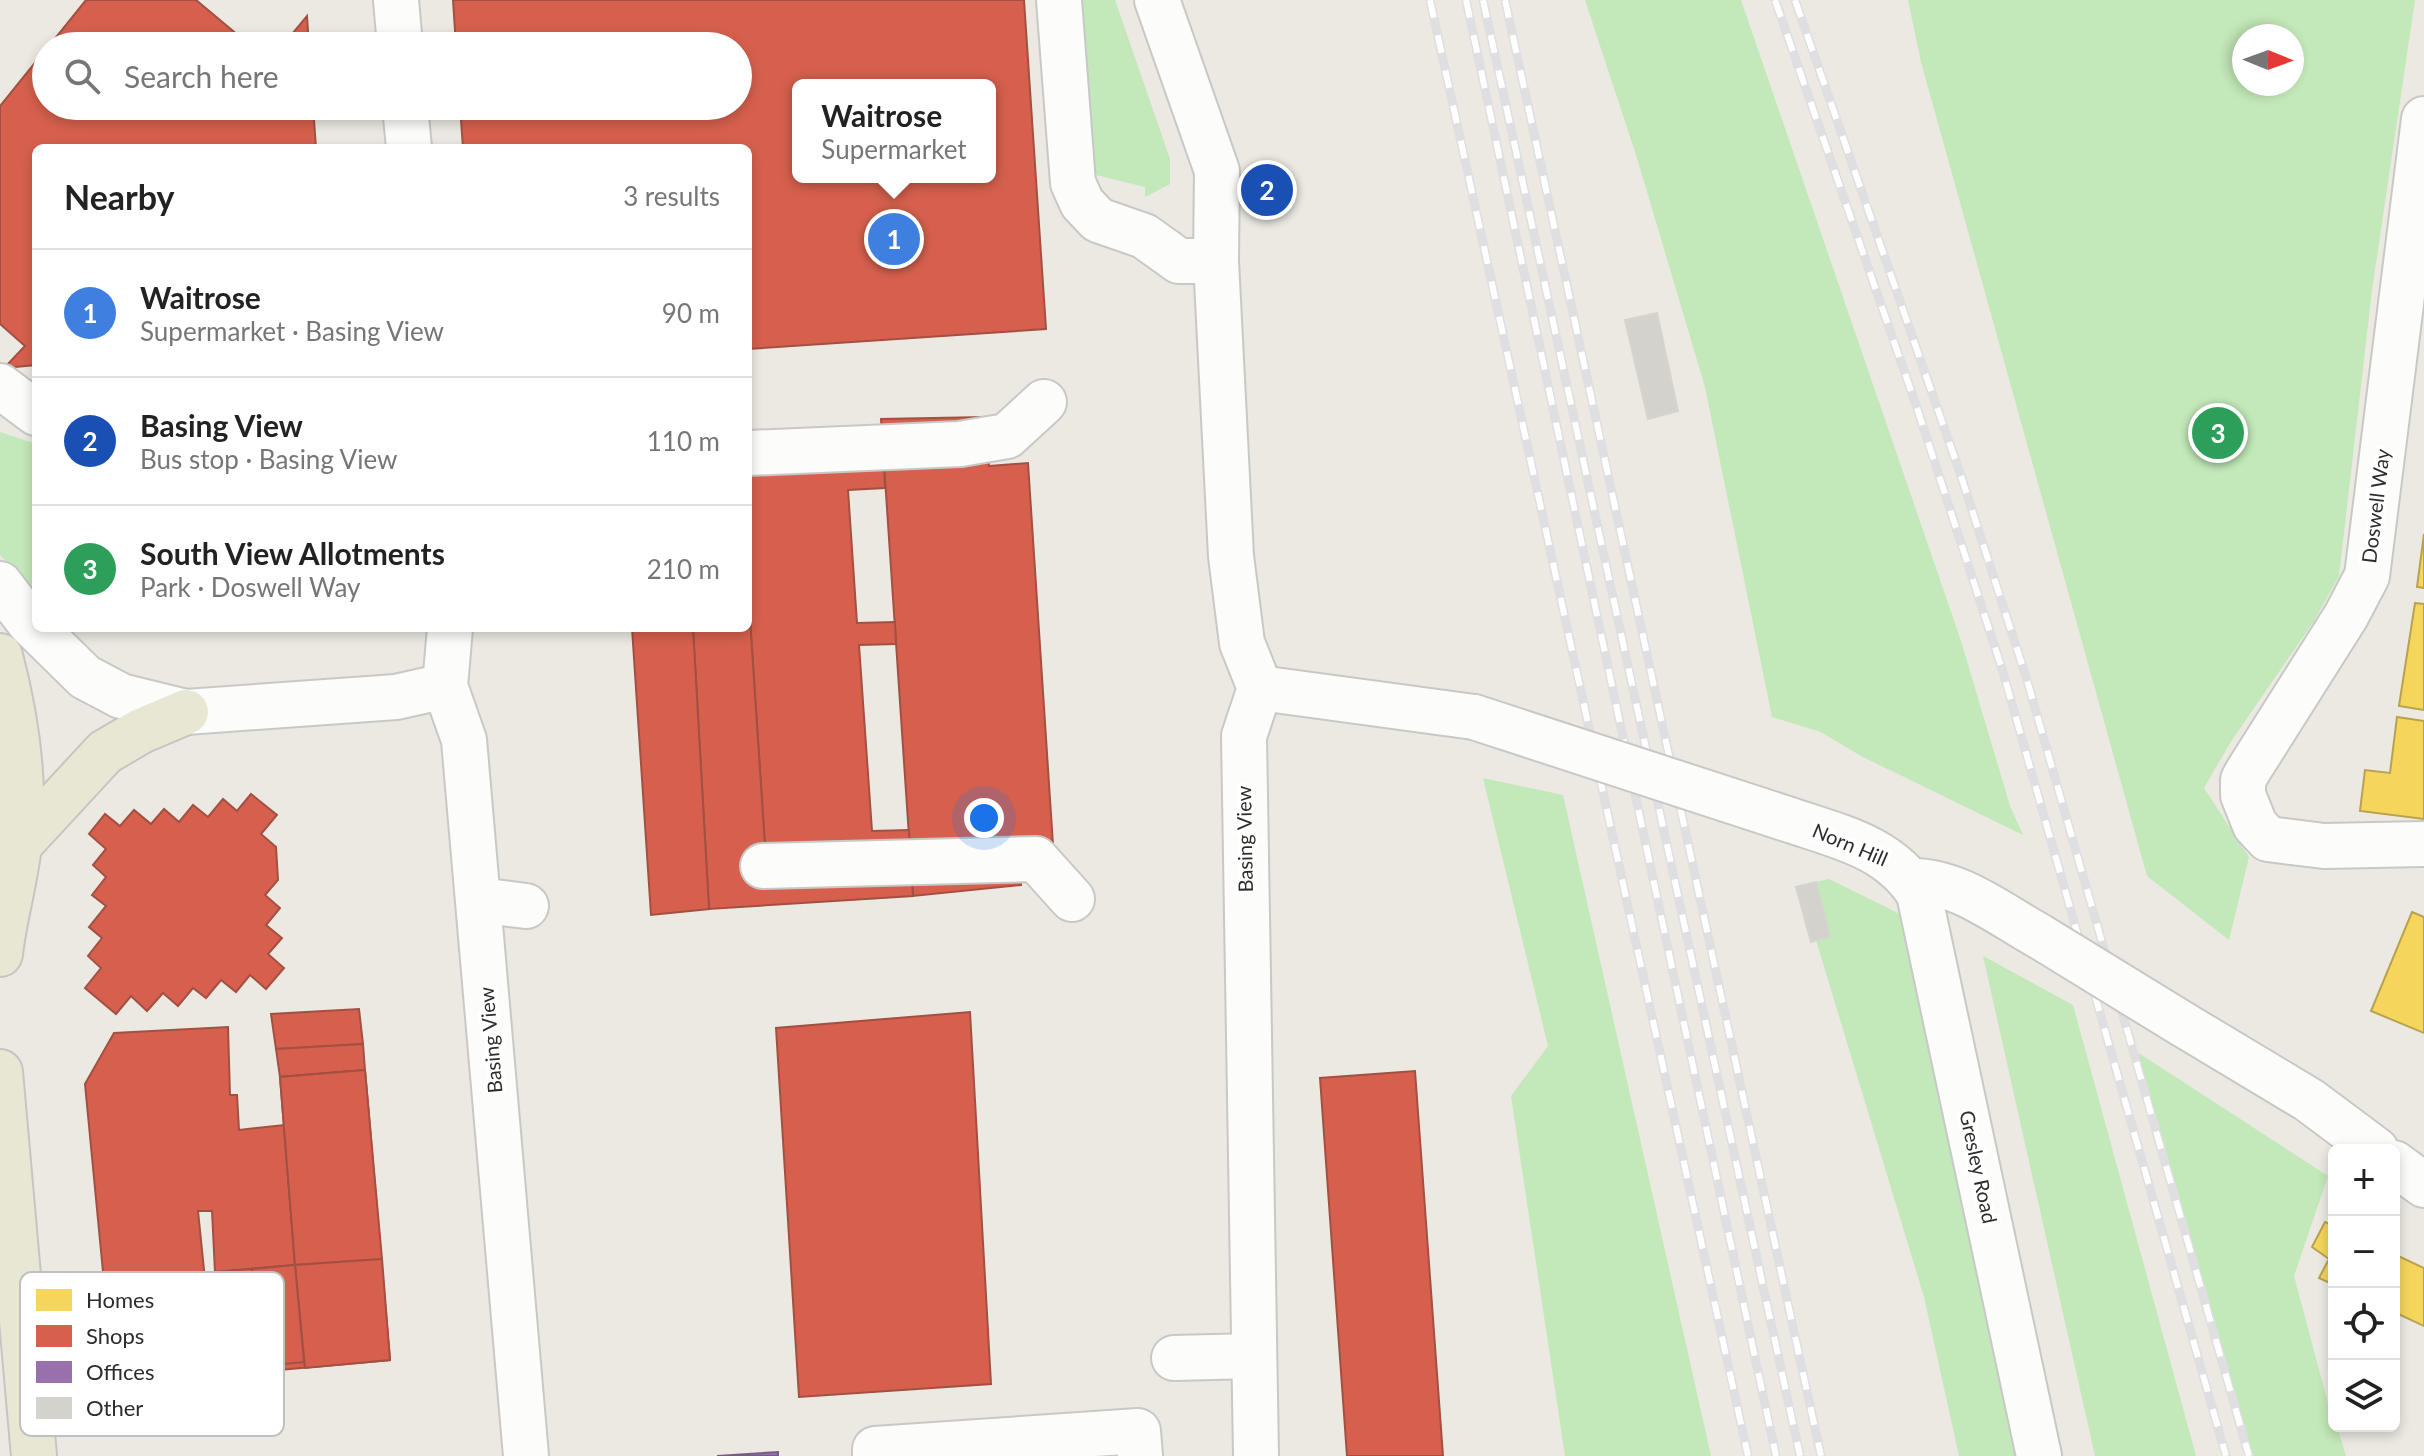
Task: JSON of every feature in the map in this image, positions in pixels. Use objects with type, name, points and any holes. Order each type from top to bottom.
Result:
[{"type":"main road","points":[[0,656],[13,706],[21,787],[19,845],[0,954]]},
{"type":"main road","points":[[19,845],[105,752],[141,731],[186,712]]},
{"type":"main road","points":[[0,1072],[20,1298]]},
{"type":"main road","points":[[0,1382],[24,1456]]},
{"type":"main road","points":[[32,1436],[34,1456]]},
{"type":"street","points":[[396,0],[399,32]]},
{"type":"street","points":[[1059,0],[1073,183],[1082,203],[1098,220],[1144,236],[1179,261],[1216,261]]},
{"type":"street","points":[[1157,0],[1217,171],[1216,261],[1231,556],[1242,643],[1260,688]]},
{"type":"street","name":"Doswell Way","points":[[2424,119],[2414,285],[2367,576],[2346,616],[2227,782],[2243,795],[2255,825],[2268,839],[2324,846],[2424,844]]},
{"type":"street","points":[[406,120],[409,144]]},
{"type":"street","points":[[0,386],[32,410]]},
{"type":"street","points":[[752,453],[976,441],[1007,436],[1044,402]]},
{"type":"street","points":[[0,584],[32,625]]},
{"type":"street","points":[[39,632],[85,677],[121,696],[186,712],[396,697],[445,686]]},
{"type":"street","name":"Basing View","points":[[450,632],[445,686],[464,740],[476,1025],[526,1456]]},
{"type":"street","name":"Norn Hill","points":[[1260,688],[1474,717],[1790,820],[1882,856],[1900,868],[1910,881]]},
{"type":"street","name":"Basing View","points":[[1256,1456],[1244,736],[1260,688]]},
{"type":"street","points":[[763,866],[1036,859],[1072,899]]},
{"type":"street","points":[[1910,881],[1927,880],[1947,887],[2039,936],[2309,1100],[2368,1144]]},
{"type":"street","name":"Gresley Road","points":[[1910,881],[1925,914],[2039,1456]]},
{"type":"street","points":[[471,933],[526,906]]},
{"type":"street","points":[[2400,1167],[2424,1185]]},
{"type":"street","points":[[1174,1358],[1253,1356]]},
{"type":"street","points":[[875,1456],[875,1449],[1138,1431],[1140,1456]]},
{"type":"green space","points":[[1083,0],[1115,0],[1170,159],[1170,184],[1145,197],[1145,187],[1092,174]]},
{"type":"green space","points":[[1585,0],[1741,0],[1961,641],[2010,806],[2023,835],[1861,756],[1821,732],[1772,717],[1705,387],[1637,158]]},
{"type":"green space","points":[[1908,0],[2415,0],[2372,290],[2339,576],[2314,621],[2230,743],[2204,788],[2249,857],[2229,940],[2147,876],[1921,62]]},
{"type":"green space","points":[[0,432],[32,443],[32,587],[0,555]]},
{"type":"green space","points":[[1483,778],[1563,795],[1711,1456],[1565,1456],[1511,1096],[1548,1046]]},
{"type":"green space","points":[[1829,879],[1900,914],[2021,1456],[1959,1456],[1924,1297],[1816,940],[1830,936],[1816,882]]},
{"type":"green space","points":[[1983,956],[2073,1005],[2196,1456],[2095,1456]]},
{"type":"green space","points":[[2134,1050],[2328,1176],[2294,1276],[2328,1404],[2328,1432],[2339,1432],[2346,1456],[2249,1456]]},
{"type":"building: Homes","points":[[2424,534],[2424,588],[2417,587]]},
{"type":"building: Homes","points":[[2415,603],[2424,604],[2424,710],[2399,706]]},
{"type":"building: Homes","points":[[2397,717],[2424,721],[2424,819],[2360,811],[2365,770],[2390,773]]},
{"type":"building: Homes","points":[[2412,912],[2424,917],[2424,1033],[2371,1011]]},
{"type":"building: Homes","points":[[2325,1222],[2328,1223],[2328,1258],[2312,1247]]},
{"type":"building: Homes","points":[[2400,1257],[2424,1268],[2424,1326],[2400,1315]]},
{"type":"building: Homes","points":[[2328,1261],[2328,1282],[2319,1278]]},
{"type":"building: Shops","points":[[86,0],[196,0],[234,32],[60,32]]},
{"type":"building: Shops","points":[[453,0],[1024,0],[1046,329],[752,349],[752,144],[463,144],[461,120],[752,120],[752,32],[455,32]]},
{"type":"building: Shops","points":[[307,16],[308,32],[294,32]]},
{"type":"building: Shops","points":[[32,66],[32,120],[314,120],[316,144],[32,144],[32,365],[4,368],[25,346],[0,324],[0,106]]},
{"type":"building: Shops","points":[[985,417],[989,466],[1028,463],[1053,845],[1019,847],[1021,885],[913,896],[881,419]]},
{"type":"building: Shops","points":[[884,462],[885,488],[848,490],[857,623],[895,622],[896,644],[859,645],[872,831],[909,830],[910,852],[766,861],[751,632],[752,472]]},
{"type":"building: Shops","points":[[632,632],[693,632],[709,909],[651,915]]},
{"type":"building: Shops","points":[[693,632],[751,632],[766,861],[910,852],[913,896],[709,909]]},
{"type":"building: Shops","points":[[251,794],[277,815],[261,834],[276,847],[278,880],[265,895],[280,908],[266,925],[282,938],[268,954],[284,968],[266,989],[250,975],[236,992],[221,980],[206,998],[193,988],[178,1006],[163,993],[147,1011],[131,996],[116,1014],[85,988],[101,968],[88,956],[102,938],[89,927],[106,906],[92,895],[106,877],[93,865],[106,849],[89,834],[105,814],[120,826],[134,810],[151,824],[164,809],[179,822],[193,805],[208,817],[223,799],[237,811]]},
{"type":"building: Shops","points":[[359,1009],[363,1044],[276,1049],[271,1014]]},
{"type":"building: Shops","points":[[970,1012],[991,1384],[799,1397],[776,1028]]},
{"type":"building: Shops","points":[[228,1027],[230,1095],[237,1095],[239,1130],[284,1125],[295,1265],[215,1272],[212,1211],[198,1211],[204,1272],[103,1272],[85,1084],[114,1033]]},
{"type":"building: Shops","points":[[363,1044],[365,1070],[280,1077],[276,1049]]},
{"type":"building: Shops","points":[[365,1070],[390,1360],[284,1370],[284,1272],[215,1272],[295,1265],[280,1077]]},
{"type":"building: Shops","points":[[365,1070],[382,1259],[295,1265],[280,1077]]},
{"type":"building: Shops","points":[[1415,1071],[1443,1456],[1347,1456],[1320,1078]]},
{"type":"building: Shops","points":[[382,1259],[390,1360],[305,1368],[295,1265]]},
{"type":"building: Shops","points":[[295,1265],[304,1362],[284,1364],[284,1272],[252,1272],[252,1269]]},
{"type":"building: Offices","points":[[778,1452],[778,1456],[717,1456]]},
{"type":"building: Other","points":[[1657,313],[1678,411],[1648,419],[1625,320]]},
{"type":"building: Other","points":[[1816,882],[1830,936],[1811,942],[1796,887]]},
{"type":"railway","points":[[1430,0],[1748,1456]]},
{"type":"railway","points":[[1466,0],[1776,1456]]},
{"type":"railway","points":[[1483,0],[1800,1456]]},
{"type":"railway","points":[[1505,0],[1821,1456]]},
{"type":"railway","points":[[1775,0],[1916,405],[2003,672],[2226,1456]]},
{"type":"railway","points":[[1795,0],[1961,476],[2027,680],[2249,1456]]},
{"type":"place","name":"Basing View","points":[[1267,190]]},
{"type":"place","name":"Waitrose","points":[[894,239]]},
{"type":"place","name":"South View Allotments","points":[[2218,433]]}]
